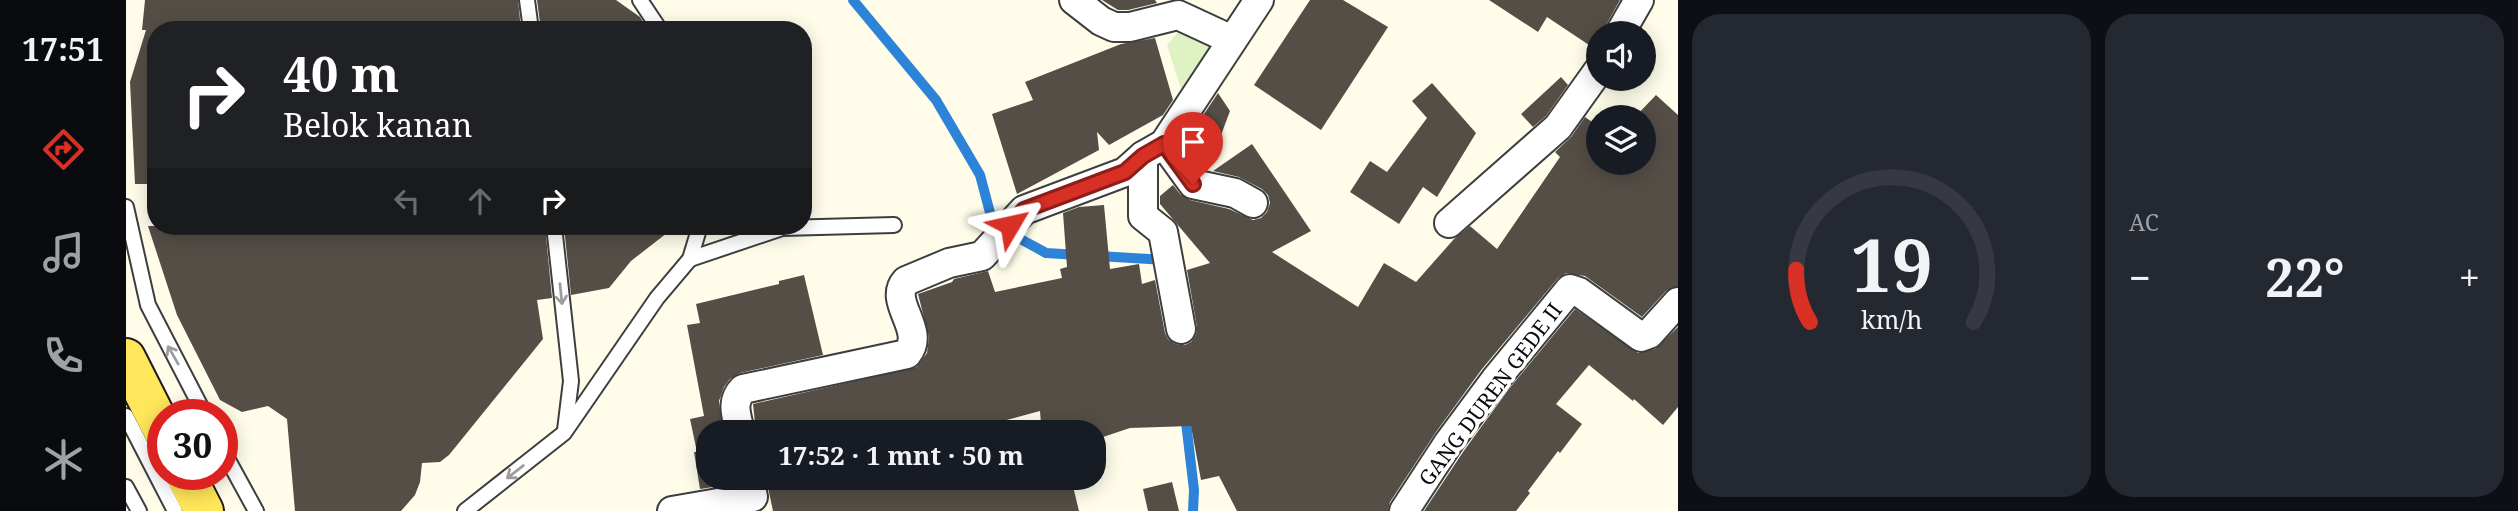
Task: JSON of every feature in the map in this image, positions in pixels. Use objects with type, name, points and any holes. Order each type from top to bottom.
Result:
[{"type":"main road","points":[[126,358],[147,399]]},
{"type":"main road","points":[[193,490],[204,511]]},
{"type":"street","points":[[1074,0],[1101,21],[1114,27],[1140,25],[1178,15],[1232,40]]},
{"type":"street","points":[[738,420],[735,404],[738,395],[746,388],[907,354],[914,343],[900,295],[904,282],[949,263],[982,256],[1024,210],[1125,172],[1153,150],[1259,0]]},
{"type":"street","points":[[1627,21],[1639,0]]},
{"type":"street","points":[[1449,223],[1558,127],[1586,88]]},
{"type":"street","points":[[1153,150],[1193,184],[1235,193],[1253,203]]},
{"type":"street","points":[[1153,150],[1143,216],[1163,232],[1181,329]]},
{"type":"street","name":"GANG DUREN GEDE II","points":[[1404,511],[1449,442],[1495,380],[1570,289],[1579,292],[1641,337],[1649,334],[1678,303]]},
{"type":"street","points":[[672,511],[753,495]]},
{"type":"lane","points":[[527,0],[530,21]]},
{"type":"lane","points":[[640,0],[654,21]]},
{"type":"lane","points":[[126,207],[148,305],[197,399]]},
{"type":"lane","points":[[812,227],[894,225]]},
{"type":"lane","points":[[555,235],[571,381],[564,433]]},
{"type":"lane","points":[[465,511],[564,433],[657,298],[690,259],[697,235]]},
{"type":"lane","points":[[690,259],[761,235]]},
{"type":"lane","points":[[126,416],[175,511]]},
{"type":"lane","points":[[238,478],[256,511]]},
{"type":"lane","points":[[126,487],[139,511]]},
{"type":"green space","points":[[1186,22],[1217,38],[1181,89],[1167,45]]},
{"type":"building","points":[[145,0],[518,0],[520,21],[147,21],[147,184],[135,184],[130,82],[146,30],[142,30]]},
{"type":"building","points":[[537,0],[616,0],[642,21],[540,21]]},
{"type":"building","points":[[1102,0],[1155,0],[1157,3],[1118,10]]},
{"type":"building","points":[[1310,0],[1343,0],[1388,27],[1321,130],[1254,85]]},
{"type":"building","points":[[1489,0],[1620,0],[1608,21],[1586,21],[1586,43],[1547,17],[1538,32]]},
{"type":"building","points":[[1155,38],[1173,100],[1163,115],[1109,145],[1097,132],[1099,150],[1017,194],[992,114],[1033,100],[1025,82],[1121,44]]},
{"type":"building","points":[[1561,77],[1568,85],[1546,116],[1533,127],[1521,114]]},
{"type":"building","points":[[1432,83],[1476,133],[1437,197],[1423,187],[1399,224],[1350,192],[1370,161],[1387,172],[1427,118],[1412,101]]},
{"type":"building","points":[[1218,93],[1230,111],[1208,170],[1198,163],[1202,159],[1194,157],[1184,144]]},
{"type":"building","points":[[1656,95],[1678,115],[1678,286],[1666,291],[1642,317],[1585,276],[1566,273],[1558,278],[1482,369],[1436,432],[1390,502],[1388,511],[1237,511],[1219,476],[1201,480],[1191,426],[1130,428],[1106,436],[1106,420],[1041,420],[1040,411],[1006,420],[755,420],[753,404],[917,367],[927,353],[929,337],[918,294],[954,279],[988,271],[995,292],[1062,278],[1060,269],[1067,267],[1063,213],[1079,207],[1104,205],[1110,269],[1139,264],[1142,284],[1155,280],[1168,339],[1175,344],[1185,345],[1191,342],[1197,327],[1187,270],[1210,263],[1160,204],[1160,196],[1173,185],[1180,194],[1190,200],[1229,209],[1253,220],[1261,218],[1270,203],[1268,195],[1262,189],[1239,177],[1213,171],[1252,144],[1311,231],[1272,252],[1358,307],[1384,263],[1416,282],[1454,239],[1470,226],[1497,249],[1560,157],[1555,152],[1571,137],[1585,117],[1586,175],[1656,175],[1656,105],[1646,105]]},
{"type":"building","points":[[151,235],[546,235],[552,298],[537,300],[543,339],[449,455],[440,462],[422,463],[420,482],[415,495],[401,511],[295,511],[287,419],[268,406],[242,412],[238,410],[238,399],[219,399],[177,315]]},
{"type":"building","points":[[565,235],[664,235],[631,261],[609,288],[571,295]]},
{"type":"building","points":[[804,275],[823,355],[740,373],[730,379],[719,401],[721,420],[696,420],[696,447],[690,419],[704,416],[687,325],[700,323],[696,304],[779,284],[779,281]]},
{"type":"building","points":[[1575,309],[1638,353],[1655,349],[1678,327],[1678,407],[1663,425],[1589,365],[1556,404],[1582,424],[1560,453],[1558,451],[1516,511],[1424,511],[1508,390]]},
{"type":"building","points":[[1172,482],[1179,511],[1148,511],[1143,489]]},
{"type":"building","points":[[769,490],[1074,490],[1079,511],[773,511]]},
{"type":"waterway","points":[[853,0],[936,100],[980,175],[993,224],[1046,253],[1079,255]]},
{"type":"waterway","points":[[1098,256],[1166,260]]},
{"type":"waterway","points":[[1185,414],[1194,490],[1193,511]]},
{"type":"route","points":[[1010,225],[1024,210],[1125,172],[1143,156],[1164,144],[1193,184]]}]
